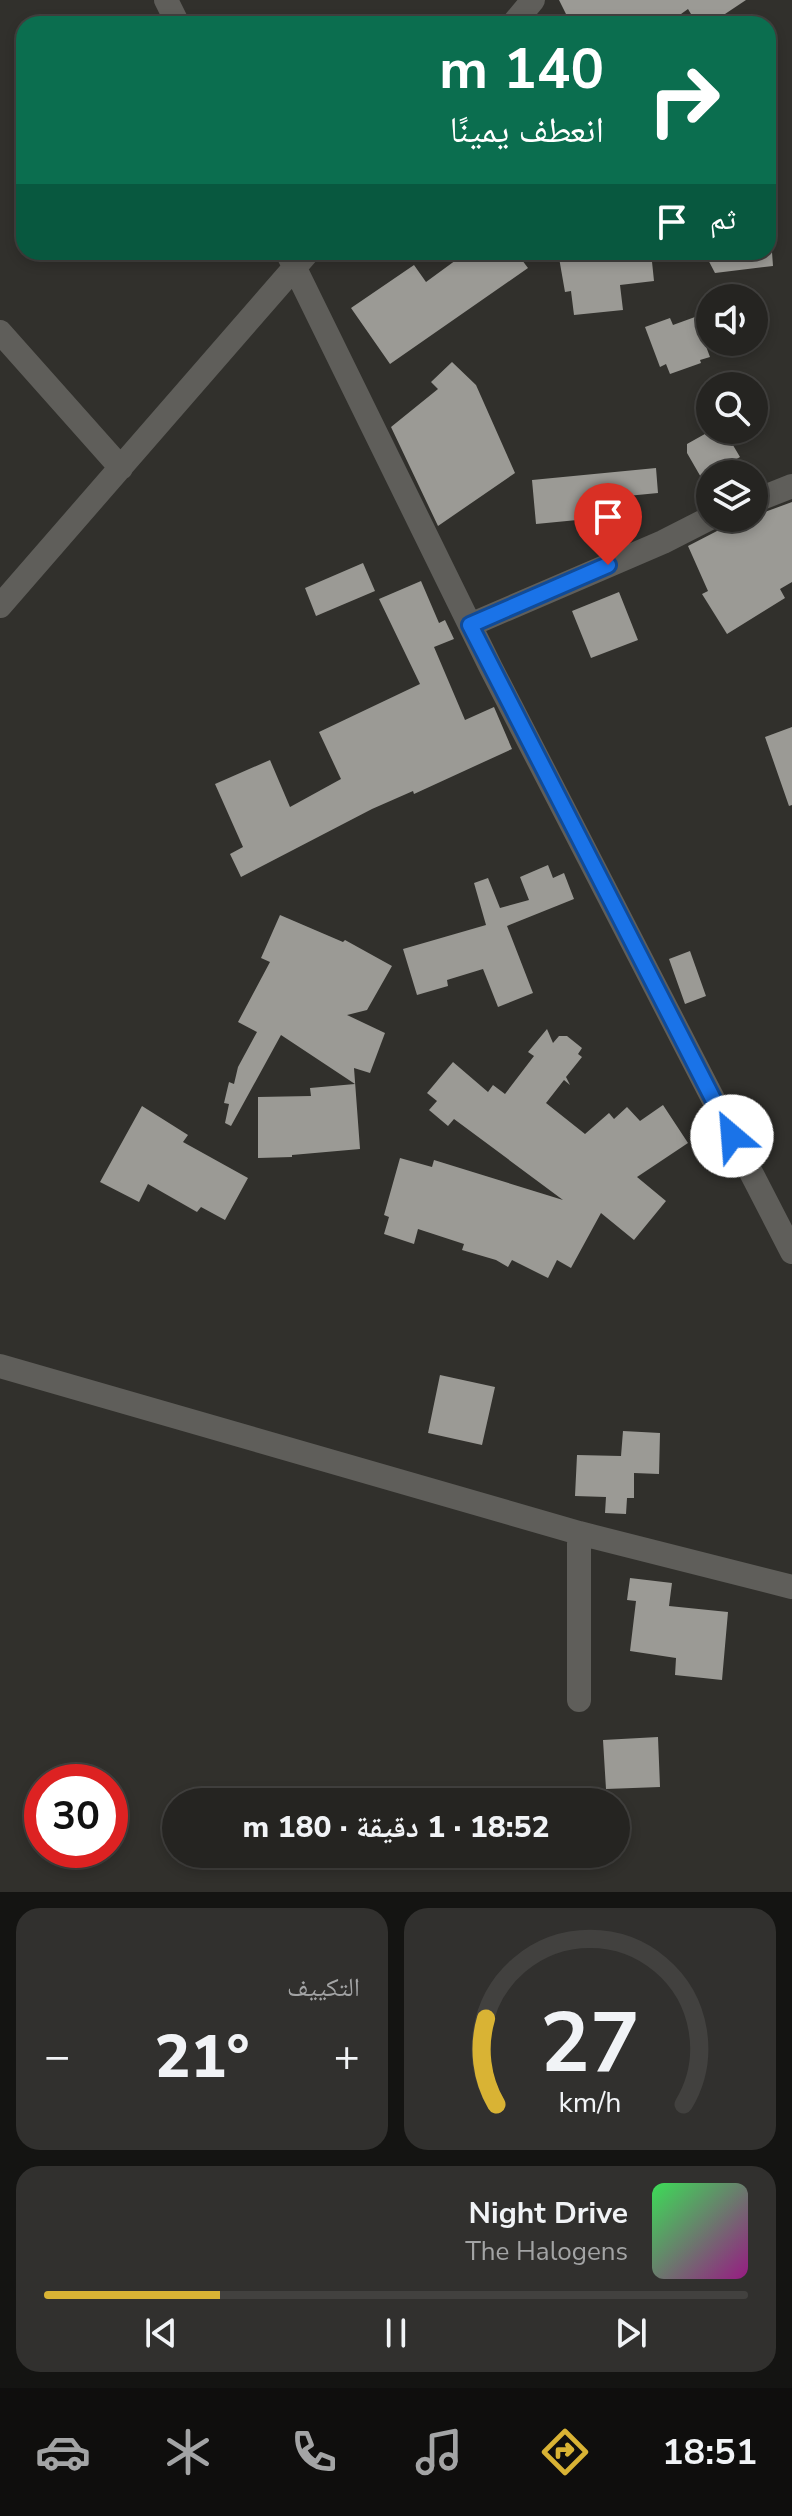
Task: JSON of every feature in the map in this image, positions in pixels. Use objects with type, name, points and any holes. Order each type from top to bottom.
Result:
[{"type":"street","points":[[520,16],[533,0]]},
{"type":"street","points":[[0,606],[121,468],[294,260]]},
{"type":"street","points":[[297,260],[470,625],[792,1252]]},
{"type":"street","points":[[0,332],[121,468]]},
{"type":"street","points":[[768,495],[792,486]]},
{"type":"street","points":[[470,625],[696,525]]},
{"type":"street","points":[[0,1366],[579,1533],[792,1587]]},
{"type":"street","points":[[579,1533],[579,1700]]},
{"type":"building","points":[[559,0],[746,0],[722,16],[692,16],[688,9],[678,16],[567,16]]},
{"type":"building","points":[[456,260],[522,260],[528,268],[390,364],[351,308],[414,265],[426,282]]},
{"type":"building","points":[[559,260],[652,260],[654,281],[620,285],[623,310],[574,315],[571,291],[565,292]]},
{"type":"building","points":[[708,260],[773,260],[773,266],[715,273]]},
{"type":"building","points":[[695,317],[696,356],[710,357],[670,374],[666,364],[660,367],[645,327],[670,318],[673,325]]},
{"type":"building","points":[[452,362],[476,385],[515,473],[438,526],[391,427],[438,389],[431,382]]},
{"type":"building","points":[[696,439],[696,444],[732,444],[740,457],[735,460],[696,460],[696,469],[687,453],[687,444]]},
{"type":"building","points":[[656,468],[658,493],[627,496],[629,515],[536,524],[532,480]]},
{"type":"building","points":[[792,502],[792,582],[780,589],[785,598],[727,634],[702,594],[708,591],[688,546],[715,532],[768,532],[768,511]]},
{"type":"building","points":[[363,563],[375,591],[316,616],[305,588]]},
{"type":"building","points":[[421,581],[439,623],[445,620],[454,639],[434,647],[465,720],[494,707],[512,749],[414,794],[413,791],[372,809],[241,877],[230,854],[243,847],[215,784],[270,760],[290,807],[341,779],[319,732],[420,684],[379,599]]},
{"type":"building","points":[[619,592],[638,640],[591,658],[572,611]]},
{"type":"building","points":[[792,727],[792,805],[789,806],[765,737]]},
{"type":"building","points":[[548,865],[553,878],[564,873],[574,899],[507,926],[533,993],[498,1007],[483,969],[447,980],[448,986],[417,995],[403,949],[486,925],[474,883],[488,878],[500,908],[529,900],[520,877]]},
{"type":"building","points":[[280,915],[343,942],[345,940],[392,966],[367,1010],[347,1015],[385,1033],[370,1073],[354,1068],[360,1149],[258,1158],[258,1097],[311,1096],[310,1088],[355,1084],[281,1035],[231,1126],[225,1123],[229,1104],[224,1103],[229,1082],[234,1084],[238,1067],[257,1032],[238,1022],[270,962],[261,958]]},
{"type":"building","points":[[690,951],[706,996],[685,1004],[669,959]]},
{"type":"building","points":[[547,1029],[553,1043],[559,1036],[567,1036],[582,1048],[578,1054],[582,1057],[566,1077],[570,1085],[564,1080],[546,1103],[585,1134],[609,1113],[614,1119],[627,1107],[640,1121],[663,1105],[688,1143],[637,1177],[666,1201],[634,1240],[601,1213],[571,1268],[557,1260],[548,1278],[512,1260],[508,1267],[496,1260],[462,1250],[464,1244],[418,1229],[414,1244],[384,1234],[389,1217],[384,1215],[400,1158],[432,1167],[434,1160],[563,1200],[454,1119],[448,1126],[429,1110],[437,1101],[427,1093],[453,1062],[488,1092],[493,1085],[505,1094],[534,1056],[528,1052]]},
{"type":"building","points":[[142,1106],[188,1135],[183,1142],[248,1178],[225,1220],[201,1207],[197,1212],[148,1184],[139,1202],[100,1182]]},
{"type":"building","points":[[440,1375],[495,1387],[482,1445],[428,1433]]},
{"type":"building","points":[[623,1431],[660,1433],[659,1474],[634,1473],[634,1498],[627,1498],[626,1514],[605,1513],[606,1497],[575,1496],[577,1455],[621,1456]]},
{"type":"building","points":[[630,1578],[672,1583],[669,1606],[728,1612],[722,1680],[675,1675],[676,1658],[630,1651],[636,1601],[627,1600]]},
{"type":"building","points":[[658,1737],[660,1787],[606,1788],[603,1740]]},
{"type":"route","points":[[608,565],[470,625],[732,1136]]}]
